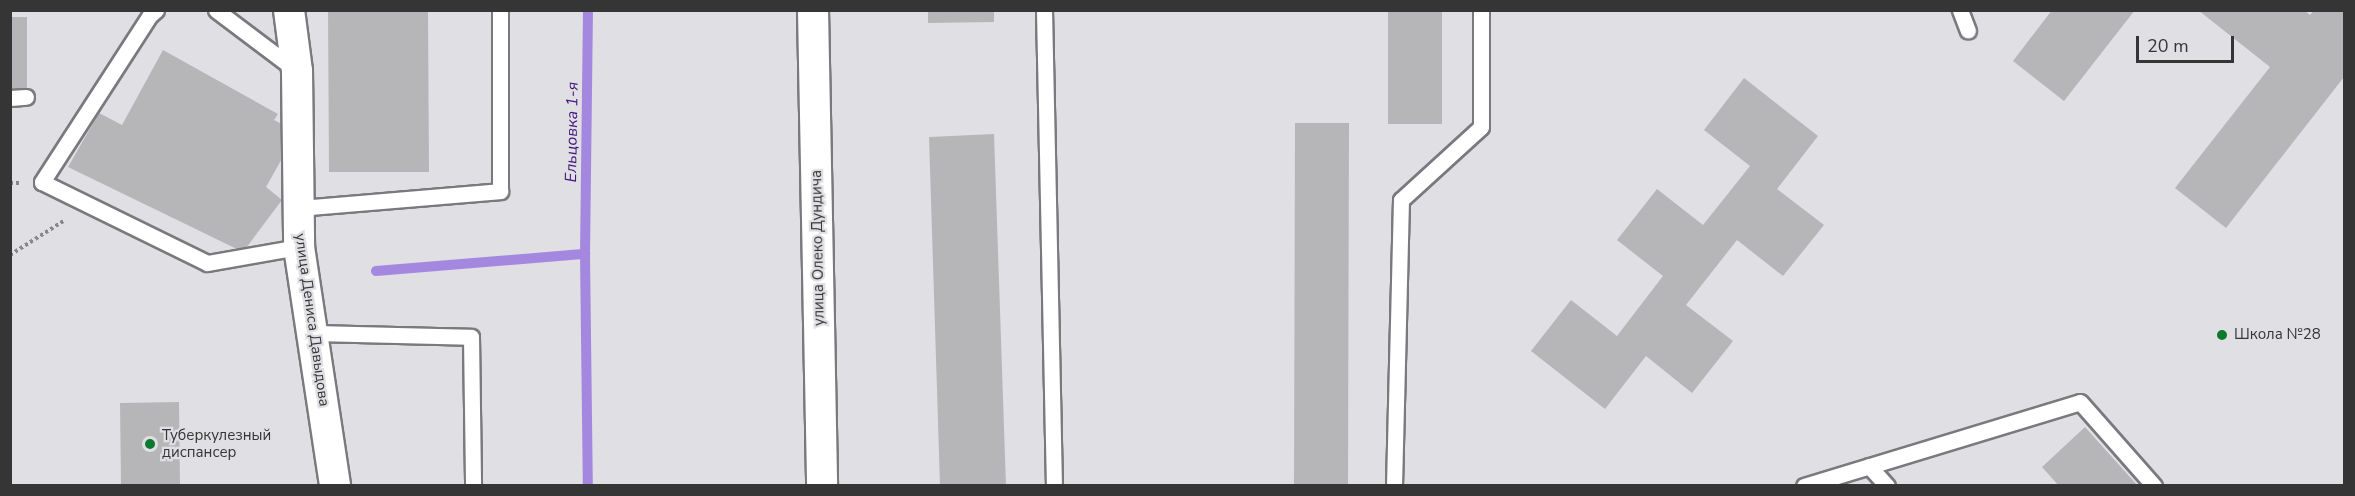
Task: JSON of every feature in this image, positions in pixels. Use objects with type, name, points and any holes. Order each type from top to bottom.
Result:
[{"type":"street","name":"улица Дениса Давыдова","points":[[289,10],[297,71],[299,247],[335,486]]},
{"type":"street","name":"улица Олеко Дундича","points":[[813,10],[822,486]]},
{"type":"lane","points":[[156,10],[150,15],[42,182],[207,263],[299,247]]},
{"type":"lane","points":[[216,10],[297,71]]},
{"type":"lane","points":[[299,208],[500,190],[500,10]]},
{"type":"lane","points":[[1044,10],[1054,486]]},
{"type":"lane","points":[[1394,486],[1401,200],[1481,128],[1481,10]]},
{"type":"lane","points":[[1960,10],[1968,31]]},
{"type":"lane","points":[[312,333],[471,337],[473,486]]},
{"type":"lane","points":[[1804,486],[2080,402],[2154,486]]},
{"type":"lane","points":[[1869,466],[1887,486]]},
{"type":"path","points":[[10,255],[88,205]]},
{"type":"building","points":[[328,10],[428,10],[429,172],[329,172]]},
{"type":"building","points":[[928,10],[994,10],[994,22],[928,23]]},
{"type":"building","points":[[1388,10],[1442,10],[1442,124],[1388,124]]},
{"type":"building","points":[[2052,10],[2135,10],[2064,101],[2013,61]]},
{"type":"building","points":[[2198,10],[2304,10],[2310,15],[2314,10],[2344,10],[2344,77],[2226,228],[2175,188],[2270,67]]},
{"type":"building","points":[[10,17],[27,17],[27,91],[10,91]]},
{"type":"building","points":[[163,50],[278,114],[274,120],[297,132],[266,187],[282,200],[243,252],[68,167],[99,113],[122,125]]},
{"type":"building","points":[[1744,78],[1818,136],[1777,189],[1824,225],[1783,276],[1737,240],[1686,305],[1733,341],[1692,393],[1646,356],[1605,409],[1531,351],[1571,300],[1617,336],[1663,276],[1617,240],[1657,189],[1703,225],[1750,166],[1704,130]]},
{"type":"building","points":[[1295,123],[1349,123],[1348,486],[1294,486]]},
{"type":"building","points":[[994,134],[1006,486],[940,486],[929,137]]},
{"type":"building","name":"Туберкулезный диспансер","points":[[179,402],[180,486],[121,486],[120,403]]},
{"type":"building","points":[[2085,427],[2138,486],[2059,486],[2042,467]]},
{"type":"waterway","name":"Ельцовка 1-я","points":[[376,271],[585,254],[588,10]]},
{"type":"waterway","name":"Ельцовка 1-я","points":[[585,254],[588,486]]},
{"type":"place","name":"Школа №28","points":[[2222,335]]},
{"type":"place","name":"Туберкулезный диспансер","points":[[150,444]]}]
